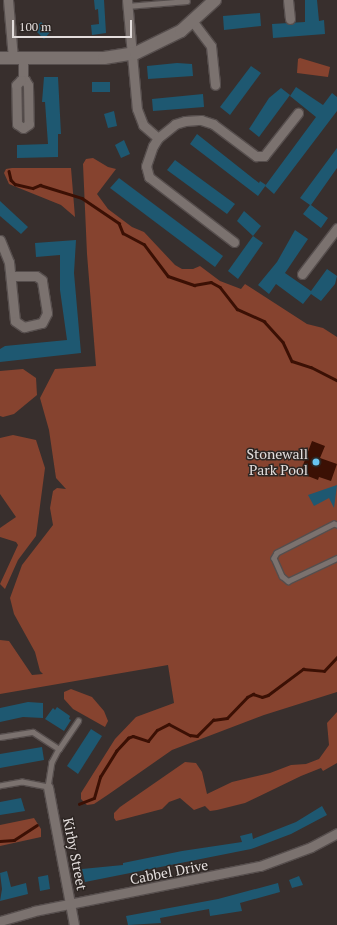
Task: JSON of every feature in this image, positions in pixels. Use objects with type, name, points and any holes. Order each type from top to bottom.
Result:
[{"type":"main road","points":[[0,58],[104,58],[131,54],[165,41],[193,22],[215,0]]},
{"type":"street","points":[[8,0],[23,80]]},
{"type":"street","points":[[288,0],[290,19]]},
{"type":"street","points":[[127,3],[133,89],[139,118],[158,138]]},
{"type":"street","points":[[193,22],[210,46],[215,85]]},
{"type":"street","points":[[234,242],[149,177],[146,166],[158,138],[175,124],[185,120],[203,120],[213,124],[251,153],[261,157],[268,153],[298,114]]},
{"type":"street","points":[[302,274],[337,228]]},
{"type":"street","points":[[0,240],[8,255],[15,321],[24,327],[42,323],[47,313],[42,280],[36,276],[11,276]]},
{"type":"street","name":"Kirby Street","points":[[48,787],[74,925]]},
{"type":"street","name":"Cabbel Drive","points":[[0,921],[34,911],[260,866],[305,849],[337,833]]},
{"type":"lane","points":[[127,3],[187,1]]},
{"type":"lane","points":[[337,526],[334,524],[284,549],[274,558],[282,576],[288,581],[337,558]]},
{"type":"lane","name":"Kirby Street","points":[[48,787],[52,762],[78,721]]},
{"type":"lane","points":[[0,737],[33,732],[59,749]]},
{"type":"lane","points":[[0,786],[22,782],[48,787]]},
{"type":"shaded area","points":[[300,58],[330,67],[328,77],[297,73],[298,59]]},
{"type":"shaded area","points":[[93,158],[108,167],[116,169],[97,194],[108,209],[132,227],[144,232],[175,265],[182,269],[193,269],[200,266],[220,281],[241,289],[245,284],[307,324],[323,328],[337,337],[337,692],[264,715],[172,750],[94,804],[87,805],[81,799],[81,793],[115,739],[136,717],[174,703],[168,665],[0,694],[0,640],[9,641],[32,675],[43,674],[40,671],[35,652],[14,614],[10,598],[22,565],[53,525],[50,508],[53,491],[57,488],[66,489],[56,478],[49,430],[40,398],[55,369],[96,366],[87,254],[83,164],[86,159]]},
{"type":"shaded area","points":[[71,168],[75,217],[61,205],[9,184],[4,173],[6,169]]},
{"type":"shaded area","points":[[23,369],[36,378],[37,395],[14,414],[3,417],[0,416],[0,371]]},
{"type":"shaded area","points":[[13,435],[36,440],[45,468],[36,536],[18,560],[5,589],[0,584],[18,545],[16,542],[0,537],[0,528],[16,517],[0,494],[0,438]]},
{"type":"shaded area","name":"Stonewall Park Pool","points":[[312,441],[325,446],[320,458],[337,464],[331,481],[319,477],[318,480],[300,473]]},
{"type":"shaded area","points":[[71,689],[92,697],[104,711],[108,721],[105,727],[73,709],[64,699],[64,692]]},
{"type":"shaded area","points":[[337,712],[337,763],[323,771],[321,768],[245,803],[217,810],[210,811],[205,806],[194,810],[180,798],[169,802],[162,809],[116,821],[114,818],[114,813],[120,807],[185,762],[196,763],[202,772],[207,794],[232,782],[270,773],[291,765],[306,764],[319,759],[329,745],[327,723]]},
{"type":"shaded area","points":[[34,818],[41,829],[41,837],[0,846],[0,825]]},
{"type":"building","points":[[94,0],[104,0],[106,33],[92,35],[91,25],[99,24],[98,9],[95,10]]},
{"type":"building","points":[[305,0],[317,0],[319,21],[324,20],[325,34],[273,38],[272,24],[305,22]]},
{"type":"building","points":[[260,13],[261,26],[224,30],[223,16]]},
{"type":"building","points":[[41,22],[51,31],[44,39],[34,29]]},
{"type":"building","points":[[177,63],[192,64],[193,76],[148,79],[147,66]]},
{"type":"building","points":[[251,66],[261,73],[230,115],[220,107]]},
{"type":"building","points":[[44,77],[58,77],[61,134],[58,134],[58,157],[17,158],[17,145],[48,144],[45,102],[42,102]]},
{"type":"building","points":[[92,82],[110,82],[110,92],[92,92]]},
{"type":"building","points":[[296,87],[323,105],[332,93],[337,97],[337,111],[274,194],[265,186],[316,117],[290,96]]},
{"type":"building","points":[[281,88],[290,95],[259,137],[249,129],[269,98]]},
{"type":"building","points":[[203,94],[204,107],[153,111],[152,99]]},
{"type":"building","points":[[114,111],[117,126],[108,128],[104,114]]},
{"type":"building","points":[[197,134],[259,183],[260,181],[266,185],[258,196],[190,144]]},
{"type":"building","points":[[124,140],[130,154],[121,158],[115,145]]},
{"type":"building","points":[[337,148],[337,168],[311,205],[328,218],[321,228],[303,214],[310,205],[300,198]]},
{"type":"building","points":[[175,160],[235,204],[227,214],[167,170]]},
{"type":"building","points":[[119,178],[223,256],[215,267],[110,188]]},
{"type":"building","points":[[0,201],[28,227],[21,234],[0,216]]},
{"type":"building","points":[[244,211],[261,226],[253,236],[237,221]]},
{"type":"building","points":[[295,230],[308,239],[285,273],[311,291],[327,269],[337,276],[335,284],[321,301],[311,294],[303,304],[276,284],[269,294],[258,285],[277,262]]},
{"type":"building","points":[[253,236],[263,243],[238,279],[228,271]]},
{"type":"building","points":[[76,240],[74,273],[81,353],[0,362],[0,349],[5,346],[67,340],[60,290],[60,255],[36,257],[35,243]]},
{"type":"building","points":[[337,485],[334,508],[329,498],[314,506],[308,495]]},
{"type":"building","points":[[28,702],[43,703],[43,718],[23,717],[0,722],[0,708]]},
{"type":"building","points":[[57,707],[70,716],[69,719],[71,720],[64,731],[45,719],[53,708],[55,710]]},
{"type":"building","points":[[91,729],[102,736],[78,774],[67,766]]},
{"type":"building","points":[[42,747],[44,760],[0,768],[0,754]]},
{"type":"building","points":[[21,798],[25,811],[0,815],[0,802]]},
{"type":"building","points":[[322,806],[327,815],[291,834],[251,849],[85,882],[82,869],[123,865],[123,863],[182,851],[242,842],[240,836],[252,833],[253,839],[296,822]]},
{"type":"building","points":[[7,871],[11,887],[26,883],[28,894],[0,901],[2,889],[0,873]]},
{"type":"building","points":[[48,875],[50,889],[40,891],[38,877]]},
{"type":"building","points":[[299,876],[303,885],[292,888],[289,880]]},
{"type":"building","points":[[278,883],[280,892],[240,903],[242,911],[210,916],[209,909],[160,918],[161,923],[128,925],[126,916],[218,899]]},
{"type":"waterway","points":[[9,171],[11,180],[15,184],[33,188],[40,185],[82,198],[119,223],[123,233],[144,244],[168,276],[194,285],[211,282],[220,287],[237,309],[264,321],[283,342],[292,361],[311,367],[337,380]]},
{"type":"waterway","points":[[79,804],[94,798],[100,777],[116,751],[128,738],[133,736],[148,741],[157,730],[169,724],[190,735],[197,736],[213,720],[227,718],[247,697],[253,694],[262,697],[268,695],[303,669],[324,671],[337,657]]},
{"type":"waterway","points":[[0,841],[14,840],[37,825]]},
{"type":"place","name":"Stonewall Park Pool","points":[[316,462]]}]
